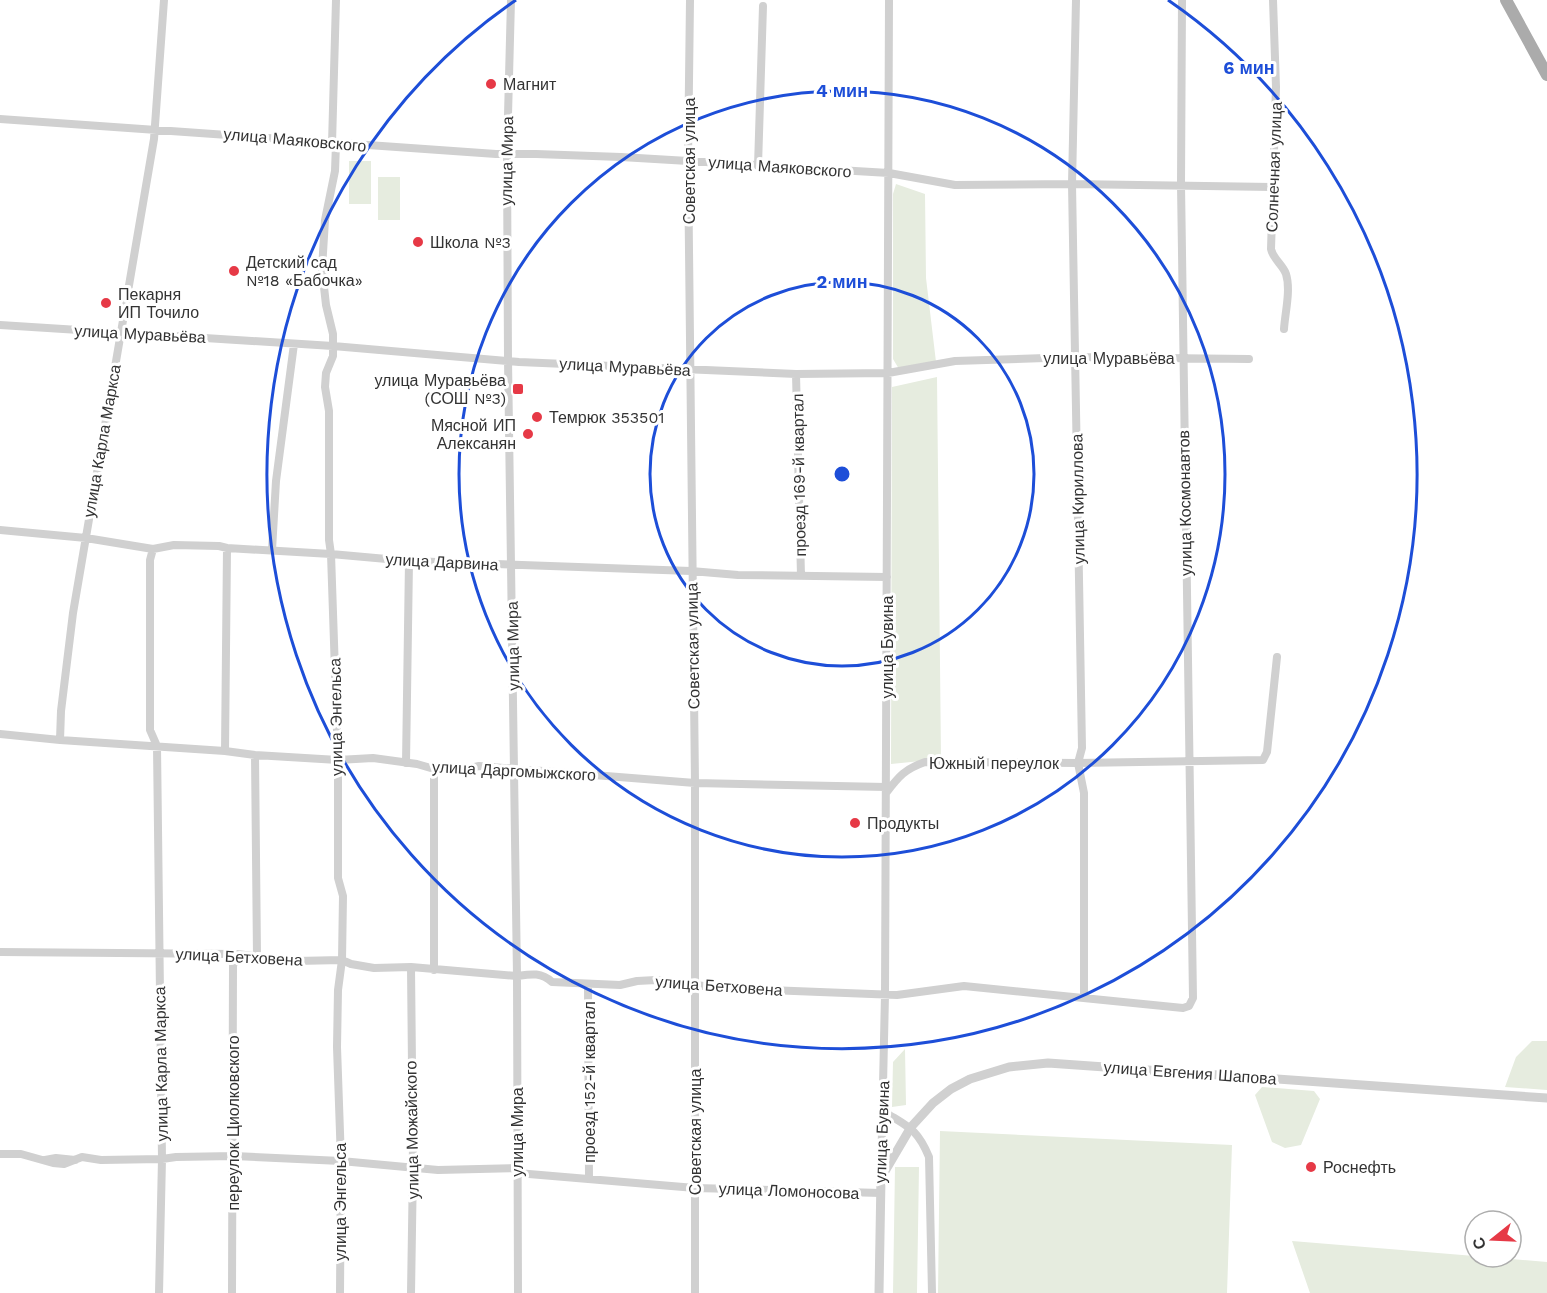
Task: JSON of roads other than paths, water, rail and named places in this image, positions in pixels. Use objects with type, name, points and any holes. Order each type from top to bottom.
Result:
[{"type":"main road","points":[[1506,0],[1547,75]]},
{"type":"street","name":"улица Карла Маркса","points":[[60,740],[65,670],[155,129],[164,0]]},
{"type":"street","name":"улица Энгельса","points":[[336,0],[335,171],[325,220],[322,269],[326,304],[333,334],[333,356],[326,373],[325,387],[329,411],[329,540],[332,554],[338,760],[338,878],[343,896],[337,1047],[341,1161],[340,1293]]},
{"type":"street","name":"улица Мира","points":[[511,0],[507,154],[508,360],[517,976],[518,1293]]},
{"type":"street","name":"Советская улица","points":[[690,0],[688,161],[695,783],[695,1293]]},
{"type":"street","name":"улица Бувина","points":[[879,1293],[885,995],[889,0]]},
{"type":"street","name":"улица Кириллова","points":[[1076,0],[1072,184],[1082,748],[1078,763],[1084,793],[1084,997]]},
{"type":"street","name":"улица Космонавтов","points":[[1182,0],[1181,185],[1193,998],[1189,1006]]},
{"type":"street","name":"Солнечная улица","points":[[1274,0],[1276,87],[1271,249],[1272,255],[1286,274],[1288,283],[1284,329]]},
{"type":"street","points":[[758,166],[763,6]]},
{"type":"street","name":"улица Маяковского","points":[[0,119],[334,144],[889,173],[955,185],[1273,187]]},
{"type":"street","name":"улица Муравьёва","points":[[0,325],[333,346],[508,360],[796,374],[888,373],[955,361],[1075,357],[1249,359]]},
{"type":"street","points":[[272,550],[276,481],[294,344]]},
{"type":"street","name":"проезд 169-й квартал","points":[[796,374],[801,576]]},
{"type":"street","name":"улица Дарвина","points":[[0,530],[86,538],[153,549],[174,544],[409,561],[691,571],[738,575],[887,577]]},
{"type":"street","points":[[225,751],[227,548]]},
{"type":"street","name":"улица Карла Маркса","points":[[153,549],[150,560],[150,730],[157,746],[162,1160],[159,1293]]},
{"type":"street","points":[[406,763],[409,561]]},
{"type":"street","name":"Южный переулок","points":[[886,790],[900,774],[925,762],[1078,763],[1263,759],[1267,752],[1277,657]]},
{"type":"street","name":"улица Даргомыжского","points":[[0,734],[255,755],[338,760],[373,758],[434,769],[461,770],[479,766],[514,771],[695,783],[886,790]]},
{"type":"street","points":[[255,755],[257,956]]},
{"type":"street","points":[[434,769],[434,970]]},
{"type":"street","name":"улица Бетховена","points":[[0,952],[237,954],[296,961],[342,960],[374,968],[411,967],[517,976],[544,975],[552,982],[620,985],[656,980],[720,988],[885,995],[963,986],[1183,1008],[1189,1006]]},
{"type":"street","name":"переулок Циолковского","points":[[232,1293],[233,966],[237,954]]},
{"type":"street","name":"улица Можайского","points":[[411,967],[413,1166],[411,1293]]},
{"type":"street","name":"проезд 152-й квартал","points":[[588,984],[589,1179]]},
{"type":"street","name":"улица Евгения Шапова","points":[[881,1178],[911,1127],[933,1103],[951,1089],[969,1079],[1032,1063],[1547,1098]]},
{"type":"street","points":[[883,1111],[911,1127]]},
{"type":"street","name":"улица Бувина","points":[[911,1127],[921,1140],[930,1164],[932,1293]]},
{"type":"street","name":"улица Ломоносова","points":[[0,1154],[21,1154],[64,1164],[82,1157],[101,1160],[162,1160],[176,1157],[234,1156],[341,1161],[438,1170],[517,1171],[695,1188],[881,1193]]},
{"type":"place","name":"Магнит","points":[[491,84]]},
{"type":"place","name":"Школа №3","points":[[418,242]]},
{"type":"place","name":"Детский сад №18 «Бабочка»","points":[[234,271]]},
{"type":"place","name":"Пекарня ИП Точило","points":[[106,303]]},
{"type":"place","name":"улица Муравьёва (СОШ №3)","points":[[518,389]]},
{"type":"place","name":"Темрюк 353501","points":[[537,417]]},
{"type":"place","name":"Мясной ИП Алексанян","points":[[528,434]]},
{"type":"place","name":"Продукты","points":[[855,823]]},
{"type":"place","name":"Роснефть","points":[[1311,1167]]}]
